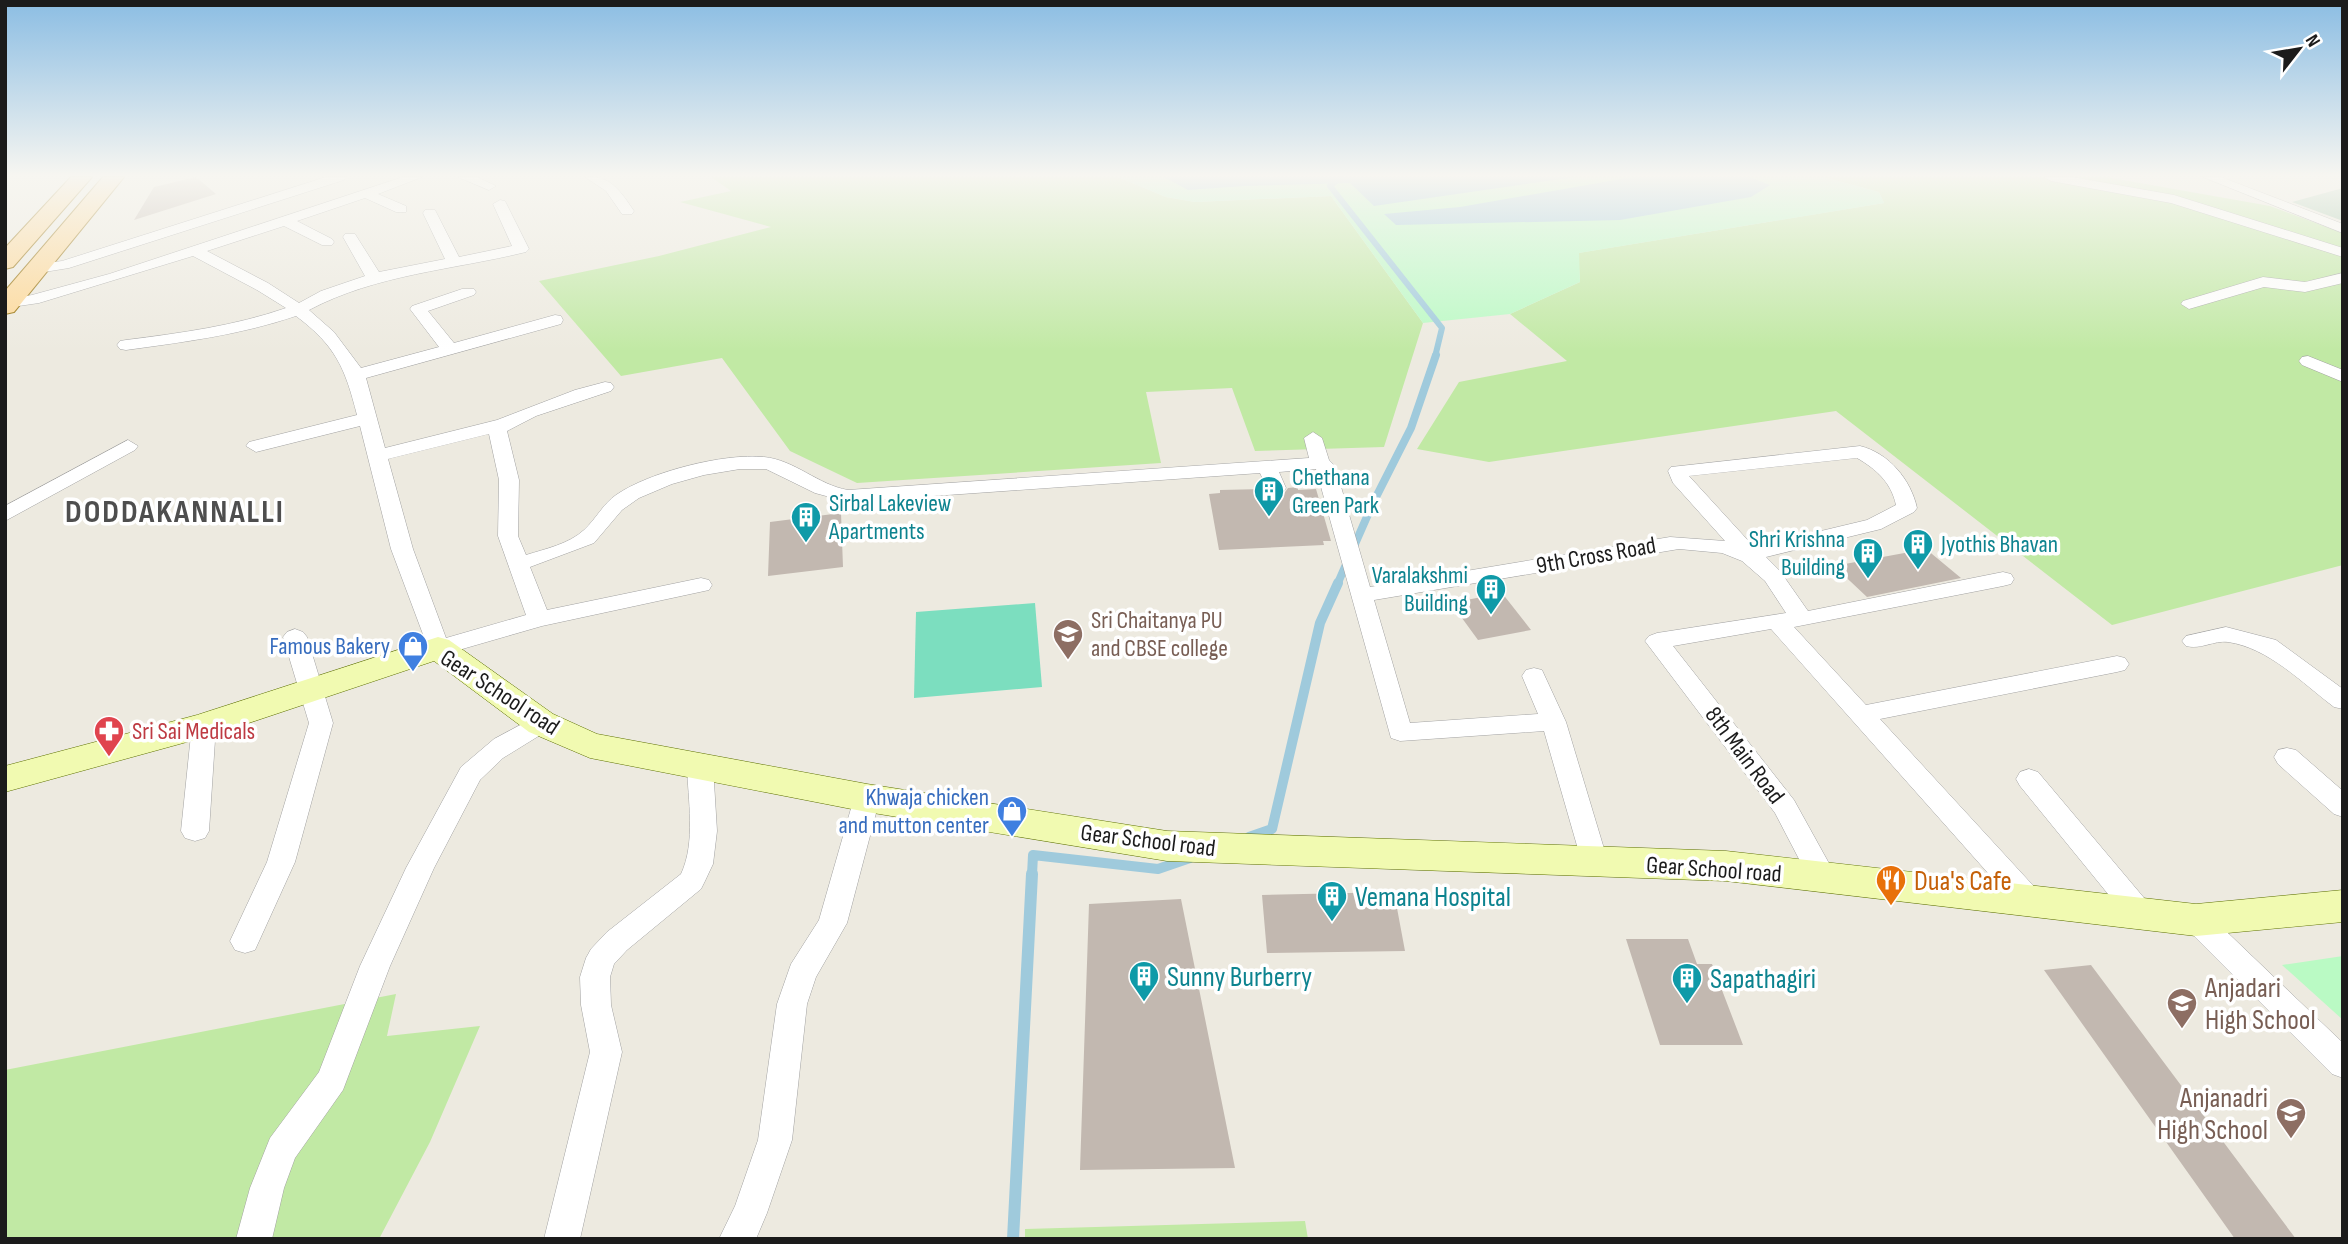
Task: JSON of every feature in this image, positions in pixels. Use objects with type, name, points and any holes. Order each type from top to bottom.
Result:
[{"type":"main road","points":[[9,254],[27,235]]},
{"type":"main road","points":[[6,306],[66,235]]},
{"type":"main road","name":"Gear School road","points":[[8,783],[204,725],[438,648],[541,723],[590,746],[867,798],[1167,846],[1726,866],[2196,920],[2343,906]]},
{"type":"street","points":[[38,268],[64,265],[158,235]]},
{"type":"street","points":[[6,306],[115,277],[240,235]]},
{"type":"street","points":[[313,235],[327,242]]},
{"type":"street","points":[[440,235],[454,263]]},
{"type":"street","points":[[126,345],[253,325],[374,278],[521,249],[514,235]]},
{"type":"street","points":[[2287,235],[2343,253]]},
{"type":"street","points":[[350,237],[374,278]]},
{"type":"street","points":[[194,251],[242,274],[297,310],[348,356],[356,375],[402,549],[438,648],[539,619],[701,585]]},
{"type":"street","points":[[2189,304],[2263,282],[2305,287],[2343,278]]},
{"type":"street","points":[[450,349],[418,309],[468,292]]},
{"type":"street","points":[[356,375],[555,320]]},
{"type":"street","points":[[2308,362],[2343,377]]},
{"type":"street","points":[[378,456],[499,425],[568,398],[605,387]]},
{"type":"street","points":[[256,446],[368,418]]},
{"type":"street","points":[[499,425],[497,429],[509,480],[508,536],[539,619]]},
{"type":"street","points":[[1313,438],[1320,463]]},
{"type":"street","points":[[5,515],[128,446]]},
{"type":"street","points":[[1749,555],[1874,525],[1907,508],[1905,491],[1876,461],[1860,452],[1678,471],[1680,479],[1749,555],[1771,575],[1802,619]]},
{"type":"street","points":[[519,564],[580,542],[597,531],[621,500],[640,490],[681,475],[755,462],[780,465],[830,495],[848,496],[1320,463],[1325,466],[1400,732],[1554,722]]},
{"type":"street","points":[[1267,465],[1276,488]]},
{"type":"street","name":"9th Cross Road","points":[[1361,595],[1670,543],[1693,543],[1749,555]]},
{"type":"street","points":[[1776,621],[1802,619],[2003,579]]},
{"type":"street","points":[[1776,621],[2029,900]]},
{"type":"street","name":"8th Main Road","points":[[1776,621],[1657,641],[1785,807],[1822,876]]},
{"type":"street","points":[[2194,641],[2226,634],[2268,645],[2343,701]]},
{"type":"street","points":[[245,941],[281,862],[321,723],[295,637]]},
{"type":"street","points":[[1863,714],[2117,664]]},
{"type":"street","points":[[1534,676],[1554,722],[1594,862]]},
{"type":"street","points":[[254,1239],[267,1188],[282,1149],[332,1080],[375,966],[420,868],[470,774],[480,761],[498,747],[541,723]]},
{"type":"street","points":[[195,831],[204,725]]},
{"type":"street","points":[[2287,757],[2343,807]]},
{"type":"street","points":[[562,1239],[606,1052],[595,977],[601,958],[617,941],[691,881],[695,873],[699,864],[703,831],[700,766]]},
{"type":"street","points":[[2029,779],[2140,913]]},
{"type":"street","points":[[737,1239],[750,1213],[775,1140],[792,1004],[802,973],[833,923],[867,798]]},
{"type":"street","points":[[2196,920],[2343,1064]]},
{"type":"green space","points":[[740,235],[1359,235],[1423,323],[1384,447],[1255,451],[1232,388],[1146,392],[1161,463],[857,483],[790,451],[722,358],[621,376],[539,281],[659,256]]},
{"type":"green space","points":[[1359,235],[1688,235],[1579,253],[1580,282],[1510,314],[1423,323]]},
{"type":"green space","points":[[1688,235],[2343,235],[2343,565],[2112,625],[1836,411],[1489,462],[1417,449],[1459,382],[1567,361],[1510,314],[1580,282],[1578,253]]},
{"type":"green space","points":[[1035,603],[1042,687],[914,698],[916,612]]},
{"type":"green space","points":[[2343,956],[2343,1020],[2282,965]]},
{"type":"green space","points":[[396,994],[387,1036],[480,1026],[430,1142],[379,1239],[5,1239],[5,1070]]},
{"type":"green space","points":[[1305,1221],[1308,1239],[1025,1239],[1025,1229]]},
{"type":"building","name":"Chethana Green Park","points":[[1298,487],[1298,490],[1316,489],[1331,541],[1323,541],[1324,545],[1219,550],[1209,494],[1220,493],[1220,490],[1264,489],[1269,495],[1283,495],[1288,488]]},
{"type":"building","name":"Sirbal Lakeview Apartments","points":[[841,513],[843,567],[768,576],[770,522]]},
{"type":"building","name":"Jyothis Bhavan","points":[[1926,549],[1961,578],[1867,597],[1834,566]]},
{"type":"building","name":"Varalakshmi Building","points":[[1502,593],[1531,630],[1478,640],[1451,603]]},
{"type":"building","name":"Vemana Hospital","points":[[1394,892],[1405,951],[1267,953],[1262,895]]},
{"type":"building","name":"Sunny Burberry","points":[[1181,899],[1235,1168],[1080,1170],[1089,904]]},
{"type":"building","name":"Sapathagiri","points":[[1626,939],[1688,939],[1697,964],[1712,964],[1743,1045],[1660,1045]]},
{"type":"building","name":"Anjanadri High School","points":[[2091,965],[2296,1239],[2235,1239],[2044,970]]},
{"type":"waterway","points":[[1369,235],[1442,328],[1435,357]]},
{"type":"waterway","points":[[1337,585],[1373,503],[1411,428],[1436,355]]},
{"type":"waterway","points":[[1249,837],[1272,829],[1320,623],[1338,583]]},
{"type":"waterway","points":[[1032,875],[1033,855],[1158,869],[1190,858]]},
{"type":"waterway","points":[[1013,1239],[1032,874]]},
{"type":"place","name":"Chethana Green Park","points":[[1269,518]]},
{"type":"place","name":"Sirbal Lakeview Apartments","points":[[806,544]]},
{"type":"place","name":"Jyothis Bhavan","points":[[1918,571]]},
{"type":"place","name":"Shri Krishna Building","points":[[1868,580]]},
{"type":"place","name":"Varalakshmi Building","points":[[1491,616]]},
{"type":"place","name":"Sri Chaitanya PU and CBSE college","points":[[1068,661]]},
{"type":"place","name":"Famous Bakery","points":[[413,673]]},
{"type":"place","name":"Sri Sai Medicals","points":[[109,758]]},
{"type":"place","name":"Khwaja chicken and mutton center","points":[[1012,838]]},
{"type":"place","name":"Dua's Cafe","points":[[1891,907]]},
{"type":"place","name":"Vemana Hospital","points":[[1332,923]]},
{"type":"place","name":"Sunny Burberry","points":[[1144,1003]]},
{"type":"place","name":"Sapathagiri","points":[[1687,1005]]},
{"type":"place","name":"Anjadari High School","points":[[2182,1030]]},
{"type":"place","name":"Anjanadri High School","points":[[2291,1140]]},
{"type":"district","name":"DODDAKANNALLI","points":[[175,511]]}]
